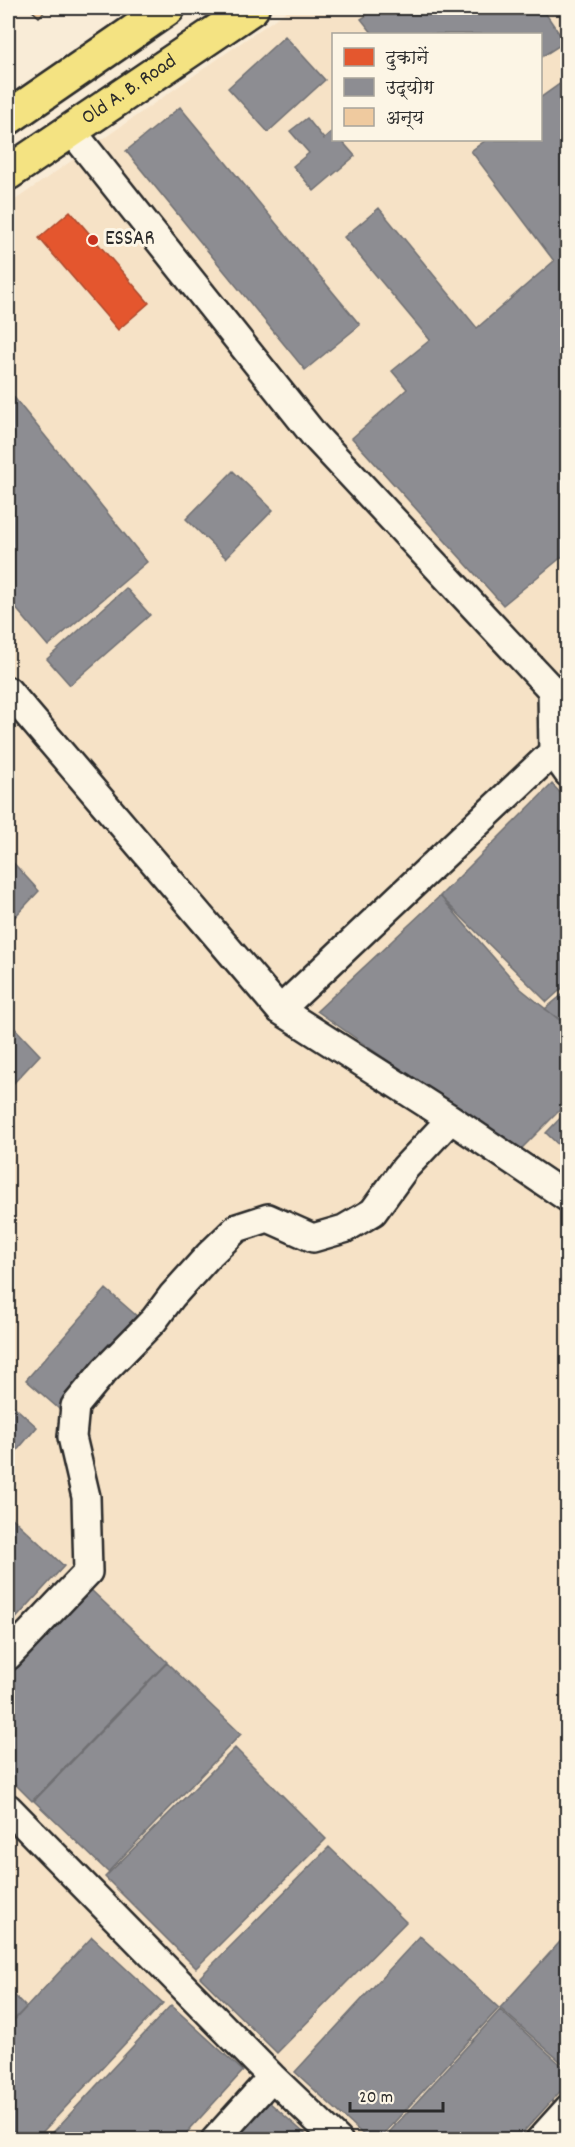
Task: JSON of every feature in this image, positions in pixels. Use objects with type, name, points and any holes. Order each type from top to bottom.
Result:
[{"type":"main road","points":[[8,118],[168,8]]},
{"type":"main road","name":"Old A. B. Road","points":[[8,173],[252,8]]},
{"type":"street","points":[[70,130],[314,435],[560,683],[560,762],[280,1010]]},
{"type":"street","points":[[8,691],[280,1010],[451,1119],[567,1198]]},
{"type":"street","points":[[8,1656],[88,1572],[86,1497],[72,1437],[75,1406],[104,1371],[154,1320],[208,1255],[237,1228],[268,1218],[313,1238],[344,1229],[373,1212],[405,1168],[451,1119]]},
{"type":"street","points":[[8,1808],[272,2077],[338,2139]]},
{"type":"street","points":[[215,2139],[272,2077]]},
{"type":"street","points":[[540,2139],[567,2109]]},
{"type":"shaded area","points":[[291,8],[567,8],[567,2139],[8,2139],[8,205]]},
{"type":"building: दुकानें","points":[[70,211],[149,303],[118,330],[39,238]]},
{"type":"building: उद्योग","points":[[378,8],[542,8],[565,42],[542,57],[542,33],[372,33],[361,19]]},
{"type":"building: उद्योग","points":[[285,36],[325,80],[268,132],[228,88]]},
{"type":"building: उद्योग","points":[[568,78],[568,552],[503,605],[352,438],[407,389],[392,371],[430,340],[344,237],[379,208],[477,328],[554,261],[471,151],[485,141],[542,141],[542,97]]},
{"type":"building: उद्योग","points":[[180,107],[360,325],[305,370],[126,151]]},
{"type":"building: उद्योग","points":[[307,118],[324,139],[332,132],[332,141],[342,141],[355,156],[314,191],[293,166],[309,153],[290,131]]},
{"type":"building: उद्योग","points":[[8,390],[147,562],[48,646],[8,599]]},
{"type":"building: उद्योग","points":[[233,471],[273,510],[226,558],[186,519]]},
{"type":"building: उद्योग","points":[[126,588],[150,615],[70,685],[47,659]]},
{"type":"building: उद्योग","points":[[552,784],[568,801],[568,983],[547,1002],[440,896]]},
{"type":"building: उद्योग","points":[[8,857],[39,891],[8,924]]},
{"type":"building: उद्योग","points":[[440,896],[521,989],[568,1027],[568,1102],[518,1152],[317,1011]]},
{"type":"building: उद्योग","points":[[568,990],[568,1025],[545,1009]]},
{"type":"building: उद्योग","points":[[8,1021],[40,1055],[8,1089]]},
{"type":"building: उद्योग","points":[[568,1110],[568,1154],[546,1133]]},
{"type":"building: उद्योग","points":[[106,1289],[138,1317],[59,1409],[26,1380]]},
{"type":"building: उद्योग","points":[[8,1401],[37,1427],[8,1461]]},
{"type":"building: उद्योग","points":[[8,1514],[64,1566],[8,1627]]},
{"type":"building: उद्योग","points":[[89,1588],[167,1662],[32,1801],[8,1777],[8,1672]]},
{"type":"building: उद्योग","points":[[167,1663],[241,1734],[108,1872],[34,1801]]},
{"type":"building: उद्योग","points":[[235,1748],[326,1839],[196,1968],[105,1877]]},
{"type":"building: उद्योग","points":[[329,1847],[406,1922],[277,2053],[200,1977]]},
{"type":"building: उद्योग","points":[[568,1933],[568,2068],[500,2008]]},
{"type":"building: उद्योग","points":[[420,1936],[499,2008],[378,2140],[369,2140],[295,2072]]},
{"type":"building: उद्योग","points":[[92,1937],[163,2003],[35,2140],[8,2140],[8,2027]]},
{"type":"building: उद्योग","points":[[8,1989],[26,2007],[8,2026]]},
{"type":"building: उद्योग","points":[[171,2005],[243,2071],[180,2140],[46,2140]]},
{"type":"building: उद्योग","points":[[500,2010],[568,2071],[568,2083],[516,2140],[383,2139]]},
{"type":"building: उद्योग","points":[[269,2102],[312,2140],[235,2140]]},
{"type":"building: अन्य","points":[[29,8],[48,8],[39,17]]},
{"type":"place","name":"ESSAR","points":[[93,240]]}]
